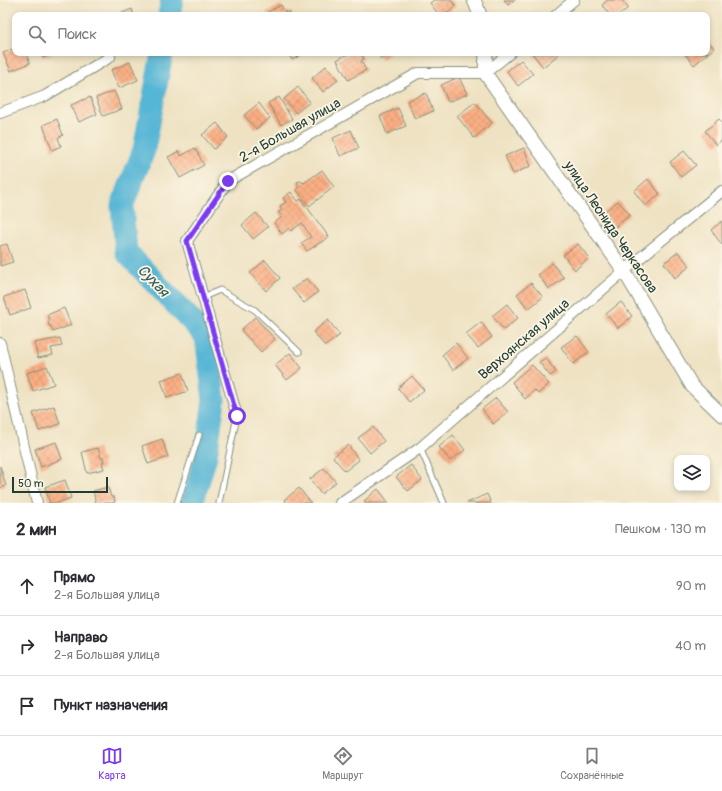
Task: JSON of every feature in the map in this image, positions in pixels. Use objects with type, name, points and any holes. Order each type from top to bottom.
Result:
[{"type":"street","points":[[474,0],[479,12]]},
{"type":"street","points":[[560,12],[574,0]]},
{"type":"street","points":[[485,73],[486,56]]},
{"type":"street","points":[[485,73],[506,56]]},
{"type":"street","points":[[0,113],[46,96],[110,57]]},
{"type":"street","name":"2-я Большая улица","points":[[237,416],[187,241],[228,181],[418,73],[485,73]]},
{"type":"street","name":"улица Леонида Черкасова","points":[[485,73],[624,271],[692,386],[722,415]]},
{"type":"street","name":"Верхоянская улица","points":[[340,503],[420,448],[624,271],[722,191]]},
{"type":"street","points":[[0,343],[37,503]]},
{"type":"lane","points":[[203,297],[220,290],[232,296],[255,310],[300,352]]},
{"type":"lane","points":[[219,503],[237,416]]},
{"type":"lane","points":[[177,503],[199,435]]},
{"type":"lane","points":[[420,448],[444,503]]},
{"type":"building","points":[[434,0],[451,0],[456,6],[449,12],[437,12],[430,3]]},
{"type":"building","points":[[504,0],[515,0],[508,5]]},
{"type":"building","points":[[608,0],[622,0],[628,8],[623,12],[608,12],[602,5]]},
{"type":"building","points":[[281,5],[285,12],[268,12]]},
{"type":"building","points":[[132,9],[133,12],[124,12]]},
{"type":"building","points":[[710,43],[714,48],[710,51]]},
{"type":"building","points":[[12,49],[12,56],[27,56],[30,63],[11,71],[3,53]]},
{"type":"building","points":[[290,56],[299,56],[292,60]]},
{"type":"building","points":[[344,56],[362,56],[364,59],[361,61],[366,70],[348,80],[337,60]]},
{"type":"building","points":[[379,56],[386,56],[381,59]]},
{"type":"building","points":[[534,56],[557,56],[543,67]]},
{"type":"building","points":[[686,56],[705,56],[694,65]]},
{"type":"building","points":[[521,60],[533,74],[518,86],[507,71]]},
{"type":"building","points":[[130,62],[138,80],[119,88],[111,70]]},
{"type":"building","points":[[326,66],[338,80],[323,92],[312,78]]},
{"type":"building","points":[[459,77],[467,94],[448,102],[441,85]]},
{"type":"building","points":[[298,87],[310,102],[296,113],[284,99]]},
{"type":"building","points":[[114,91],[122,109],[103,116],[96,98]]},
{"type":"building","points":[[426,93],[433,111],[415,119],[407,101]]},
{"type":"building","points":[[90,97],[97,114],[79,122],[71,105]]},
{"type":"building","points":[[279,97],[292,119],[281,125],[268,103]]},
{"type":"building","points":[[475,102],[492,123],[474,138],[457,116]]},
{"type":"building","points":[[259,103],[270,118],[256,129],[244,115]]},
{"type":"building","points":[[398,108],[406,126],[387,134],[380,116]]},
{"type":"building","points":[[57,119],[63,135],[58,138],[61,146],[52,150],[43,125]]},
{"type":"building","points":[[719,119],[722,122],[722,140],[716,145],[705,131]]},
{"type":"building","points":[[217,123],[228,137],[214,149],[202,135]]},
{"type":"building","points":[[351,130],[359,148],[340,156],[333,138]]},
{"type":"building","points":[[195,148],[204,165],[180,178],[168,157],[179,151],[181,156]]},
{"type":"building","points":[[524,148],[531,166],[513,174],[505,156]]},
{"type":"building","points":[[684,151],[696,165],[681,177],[670,162]]},
{"type":"building","points":[[322,170],[334,187],[309,206],[296,189],[299,187],[297,182],[300,181],[304,183]]},
{"type":"building","points":[[648,179],[660,194],[645,206],[634,191]]},
{"type":"building","points":[[291,192],[298,201],[301,199],[329,237],[307,251],[301,243],[311,237],[302,223],[291,231],[289,228],[282,234],[274,223],[282,217],[278,212],[282,210],[280,206],[286,202],[283,198]]},
{"type":"building","points":[[618,201],[630,215],[615,227],[604,212]]},
{"type":"building","points":[[256,213],[268,227],[253,239],[242,225]]},
{"type":"building","points":[[722,221],[722,245],[711,230]]},
{"type":"building","points":[[7,244],[13,262],[0,266],[0,246]]},
{"type":"building","points":[[578,244],[589,258],[575,270],[563,255]]},
{"type":"building","points":[[678,252],[690,266],[675,278],[664,263]]},
{"type":"building","points":[[265,260],[280,278],[266,291],[250,273]]},
{"type":"building","points":[[552,263],[564,278],[549,289],[538,275]]},
{"type":"building","points":[[307,278],[318,292],[304,303],[292,289]]},
{"type":"building","points":[[531,283],[543,297],[528,309],[517,294]]},
{"type":"building","points":[[25,290],[31,308],[10,315],[4,297]]},
{"type":"building","points":[[621,302],[632,316],[618,328],[606,314]]},
{"type":"building","points":[[507,304],[518,318],[504,330],[492,316]]},
{"type":"building","points":[[64,308],[71,325],[53,332],[51,326],[49,326],[48,322],[50,321],[47,315]]},
{"type":"building","points":[[255,317],[275,339],[261,352],[241,330]]},
{"type":"building","points":[[328,320],[340,335],[325,346],[313,332]]},
{"type":"building","points":[[481,322],[492,337],[478,348],[466,334]]},
{"type":"building","points":[[577,336],[589,352],[573,364],[561,347]]},
{"type":"building","points":[[60,338],[62,346],[51,348],[53,355],[38,358],[34,343]]},
{"type":"building","points":[[456,343],[468,358],[453,370],[442,355]]},
{"type":"building","points":[[290,353],[302,368],[287,380],[275,365]]},
{"type":"building","points":[[546,358],[556,372],[550,376],[539,362]]},
{"type":"building","points":[[532,365],[549,384],[538,394],[535,390],[525,399],[512,382]]},
{"type":"building","points":[[47,366],[54,384],[33,391],[27,373]]},
{"type":"building","points":[[182,373],[188,391],[167,398],[161,380]]},
{"type":"building","points":[[412,376],[424,390],[409,402],[398,388]]},
{"type":"building","points":[[496,398],[508,412],[493,424],[482,409]]},
{"type":"building","points":[[54,406],[60,424],[39,431],[33,413]]},
{"type":"building","points":[[373,427],[384,441],[370,453],[358,438]]},
{"type":"building","points":[[453,435],[465,450],[450,461],[439,447]]},
{"type":"building","points":[[162,439],[168,457],[148,464],[142,446]]},
{"type":"building","points":[[56,442],[62,459],[41,467],[35,449]]},
{"type":"building","points":[[348,445],[359,460],[345,471],[333,457]]},
{"type":"building","points":[[98,448],[101,458],[103,458],[104,462],[102,463],[104,469],[87,473],[82,452]]},
{"type":"building","points":[[411,465],[422,480],[408,491],[396,477]]},
{"type":"building","points":[[0,466],[6,486],[0,488]]},
{"type":"building","points":[[324,468],[336,482],[321,494],[310,479]]},
{"type":"building","points":[[65,480],[71,498],[57,503],[50,503],[45,487]]},
{"type":"building","points":[[108,487],[111,497],[114,497],[115,502],[96,503],[93,491]]},
{"type":"building","points":[[299,488],[311,503],[287,503],[284,500]]},
{"type":"building","points":[[378,489],[389,503],[365,503],[364,501]]},
{"type":"building","points":[[487,494],[491,503],[467,503]]},
{"type":"waterway","name":"Сухая","points":[[170,12],[172,0]]},
{"type":"waterway","name":"Сухая","points":[[161,56],[144,150],[122,206],[126,252],[206,336],[214,400],[206,456],[192,503]]},
{"type":"route","points":[[228,181],[187,241],[237,416]]}]
